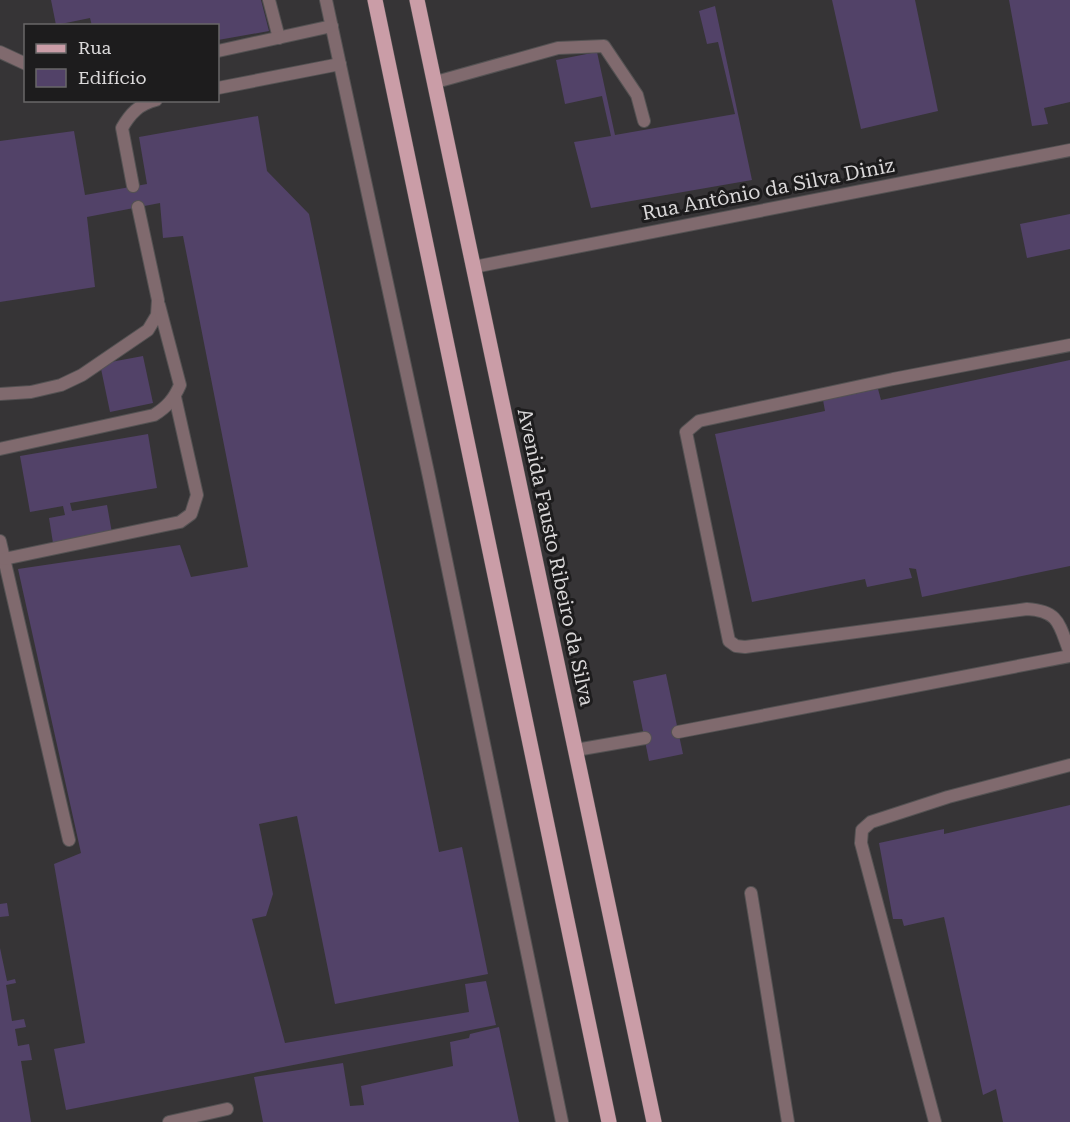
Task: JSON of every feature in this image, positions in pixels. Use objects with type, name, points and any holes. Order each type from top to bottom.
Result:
[{"type":"main road","points":[[375,0],[609,1122]]},
{"type":"main road","name":"Avenida Fausto Ribeiro da Silva","points":[[417,0],[654,1122]]},
{"type":"street","points":[[269,0],[279,38]]},
{"type":"street","points":[[326,0],[429,477],[561,1122]]},
{"type":"street","points":[[219,51],[332,26]]},
{"type":"street","points":[[436,82],[558,48],[604,46],[637,95],[644,121]]},
{"type":"street","points":[[0,52],[24,63]]},
{"type":"street","points":[[219,88],[340,64]]},
{"type":"street","points":[[133,186],[122,128],[130,114],[146,102]]},
{"type":"street","name":"Rua Antônio da Silva Diniz","points":[[474,267],[1070,150]]},
{"type":"street","points":[[0,449],[154,415],[176,397],[180,386],[138,207]]},
{"type":"street","points":[[0,394],[31,392],[61,386],[82,375],[148,330],[157,315],[158,300]]},
{"type":"street","points":[[678,732],[1070,655],[1057,620],[1044,610],[1027,609],[746,647],[736,646],[729,641],[686,432],[699,421],[892,379],[1070,345]]},
{"type":"street","points":[[4,559],[180,522],[190,514],[197,495],[176,397]]},
{"type":"street","points":[[0,541],[69,840]]},
{"type":"street","points":[[576,750],[645,738]]},
{"type":"street","points":[[935,1122],[861,843],[862,830],[871,822],[948,797],[1070,765]]},
{"type":"street","points":[[751,893],[788,1122]]},
{"type":"street","points":[[169,1122],[227,1109]]},
{"type":"building","points":[[51,0],[261,0],[269,31],[219,40],[219,24],[92,24],[90,18],[56,24]]},
{"type":"building","points":[[832,0],[915,0],[938,111],[861,129]]},
{"type":"building","points":[[1009,0],[1070,0],[1070,102],[1044,108],[1048,124],[1032,126]]},
{"type":"building","points":[[715,6],[752,180],[591,208],[574,142],[611,136],[602,96],[565,104],[556,60],[597,52],[615,135],[735,114],[718,42],[707,44],[699,11]]},
{"type":"building","points":[[258,116],[267,171],[309,214],[439,852],[462,847],[488,974],[335,1004],[297,816],[259,824],[273,894],[266,916],[252,919],[285,1043],[469,1012],[465,984],[486,981],[496,1025],[66,1110],[54,1049],[85,1043],[54,864],[81,853],[18,569],[180,545],[191,577],[248,567],[183,236],[163,238],[160,203],[87,217],[95,287],[0,302],[0,141],[74,131],[85,195],[147,184],[139,137]]},
{"type":"building","points":[[1070,214],[1070,249],[1027,258],[1020,224]]},
{"type":"building","points":[[143,356],[153,403],[110,412],[100,364]]},
{"type":"building","points":[[1070,360],[1070,566],[922,597],[916,569],[909,568],[912,578],[867,587],[865,579],[752,602],[715,434],[825,411],[823,400],[878,389],[881,400]]},
{"type":"building","points":[[148,434],[157,488],[70,503],[72,511],[107,505],[112,533],[53,543],[49,518],[65,515],[63,506],[30,512],[20,456]]},
{"type":"building","points":[[666,674],[683,754],[649,761],[633,681]]},
{"type":"building","points":[[1070,805],[1070,1122],[1003,1122],[996,1089],[983,1095],[944,917],[904,926],[902,919],[893,919],[879,843],[944,829],[944,834]]},
{"type":"building","points":[[7,903],[9,916],[0,917],[0,904]]},
{"type":"building","points":[[0,948],[7,981],[15,979],[16,983],[6,985],[12,1021],[24,1019],[26,1027],[15,1029],[18,1046],[29,1044],[32,1060],[21,1061],[31,1122],[0,1122]]},
{"type":"building","points":[[499,1027],[519,1122],[263,1122],[254,1077],[343,1063],[350,1106],[364,1105],[361,1086],[453,1066],[450,1042]]}]
